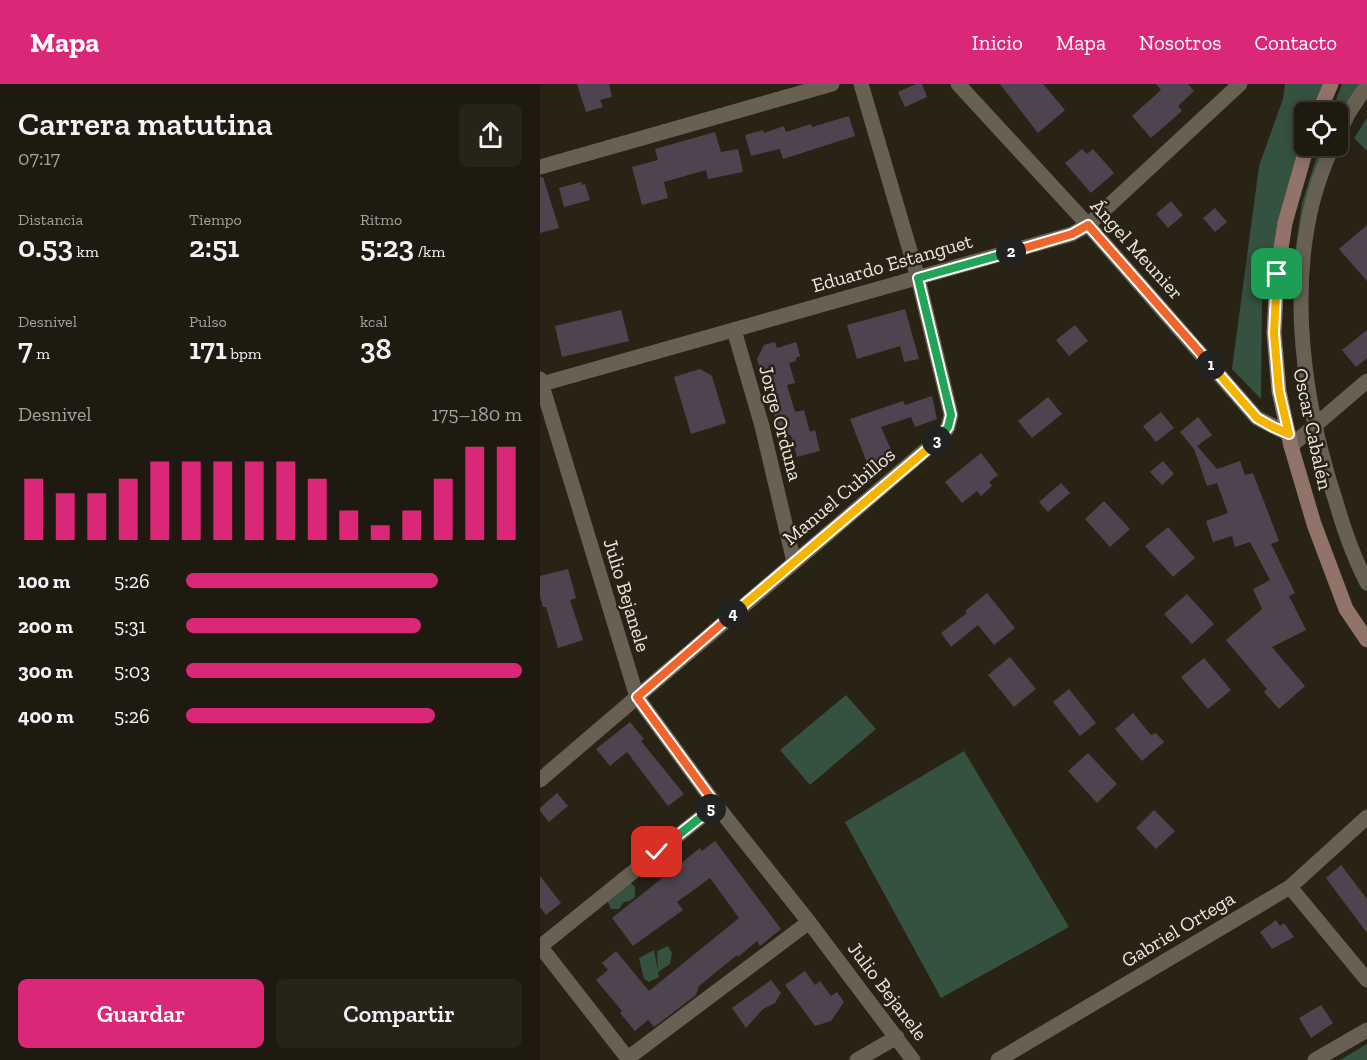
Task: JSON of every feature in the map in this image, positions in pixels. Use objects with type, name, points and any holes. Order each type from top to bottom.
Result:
[{"type":"main road","points":[[1323,102],[1331,84]]},
{"type":"main road","name":"Oscar Cabalén","points":[[1304,156],[1285,223],[1277,274],[1274,333],[1279,391],[1290,440],[1314,524],[1346,609],[1367,640]]},
{"type":"street","points":[[540,167],[832,84]]},
{"type":"street","name":"Manuel Cubillos","points":[[540,780],[942,436],[948,427],[951,415],[918,278],[861,84]]},
{"type":"street","name":"Ángel Meunier","points":[[958,84],[1088,225],[1257,418],[1290,440]]},
{"type":"street","name":"Eduardo Estanguet","points":[[541,382],[1072,234],[1088,225],[1240,84]]},
{"type":"street","points":[[1348,114],[1367,85]]},
{"type":"street","points":[[1329,156],[1318,183],[1310,217],[1302,266],[1300,317],[1315,426],[1328,479],[1345,531],[1367,583]]},
{"type":"street","name":"Jorge Orduna","points":[[734,330],[762,426],[794,562]]},
{"type":"street","points":[[1290,440],[1315,426],[1367,381]]},
{"type":"street","name":"Julio Bejanele","points":[[541,382],[637,697],[716,805],[897,1037],[906,1058]]},
{"type":"street","points":[[716,805],[540,946],[628,1059],[809,922]]},
{"type":"street","name":"Gabriel Ortega","points":[[998,1060],[1290,887],[1367,817]]},
{"type":"street","points":[[1290,887],[1367,980]]},
{"type":"street","points":[[1316,1060],[1367,1030]]},
{"type":"street","points":[[857,1060],[897,1037]]},
{"type":"green space","points":[[1285,84],[1331,84],[1325,102],[1294,102],[1294,156],[1309,156],[1262,302],[1261,399],[1232,369],[1259,166],[1283,99]]},
{"type":"green space","points":[[1342,84],[1366,84],[1348,115],[1348,102],[1335,102]]},
{"type":"green space","points":[[1367,118],[1367,151],[1354,138]]},
{"type":"green space","points":[[1317,156],[1328,156],[1301,275],[1292,274],[1302,203]]},
{"type":"green space","points":[[846,695],[876,729],[810,785],[780,750]]},
{"type":"green space","points":[[964,751],[1069,927],[941,998],[845,822]]},
{"type":"green space","points":[[630,882],[635,887],[635,897],[624,902],[619,909],[611,909],[607,900]]},
{"type":"green space","points":[[668,946],[672,953],[670,964],[658,972],[659,977],[649,982],[644,979],[639,958],[654,950],[658,971],[657,951]]},
{"type":"green space","points":[[1367,1044],[1367,1060],[1340,1060]]},
{"type":"building","points":[[577,84],[609,84],[612,97],[600,100],[603,107],[586,112]]},
{"type":"building","points":[[916,84],[922,84],[927,97],[905,107],[898,92]]},
{"type":"building","points":[[1000,84],[1043,84],[1065,110],[1038,133]]},
{"type":"building","points":[[1156,84],[1188,84],[1194,91],[1178,106],[1182,111],[1151,138],[1132,116],[1161,90]]},
{"type":"building","points":[[849,116],[855,136],[783,159],[780,149],[751,156],[745,135],[763,130],[764,133],[784,126],[786,132]]},
{"type":"building","points":[[715,132],[721,152],[738,149],[743,172],[708,179],[706,170],[664,182],[668,198],[642,205],[632,167],[658,160],[655,149]]},
{"type":"building","points":[[1082,149],[1087,154],[1093,149],[1114,173],[1091,193],[1065,163]]},
{"type":"building","points":[[540,177],[543,177],[559,228],[540,233]]},
{"type":"building","points":[[581,182],[582,185],[585,184],[590,200],[564,207],[559,188]]},
{"type":"building","points":[[1171,201],[1183,215],[1168,228],[1156,214]]},
{"type":"building","points":[[1215,208],[1227,222],[1215,232],[1203,218]]},
{"type":"building","points":[[1367,225],[1367,281],[1339,249]]},
{"type":"building","points":[[905,309],[919,359],[904,362],[900,346],[857,359],[847,325]]},
{"type":"building","points":[[621,310],[629,341],[562,357],[555,326]]},
{"type":"building","points":[[1075,325],[1088,341],[1069,356],[1056,340]]},
{"type":"building","points":[[1367,330],[1367,358],[1356,367],[1342,350]]},
{"type":"building","points":[[775,342],[777,348],[796,342],[800,356],[796,358],[796,361],[789,363],[795,383],[787,385],[795,412],[804,410],[810,432],[815,430],[820,451],[797,457],[791,435],[781,437],[757,359],[764,345]]},
{"type":"building","points":[[700,369],[712,376],[726,423],[691,434],[674,377]]},
{"type":"building","points":[[932,396],[937,419],[915,427],[911,417],[881,427],[894,457],[869,468],[850,419],[903,401],[905,405]]},
{"type":"building","points":[[1048,397],[1062,414],[1032,438],[1018,421]]},
{"type":"building","points":[[1161,412],[1174,428],[1156,442],[1143,426]]},
{"type":"building","points":[[1198,417],[1212,435],[1197,446],[1217,469],[1240,461],[1245,475],[1253,473],[1279,541],[1271,544],[1295,593],[1289,596],[1306,630],[1272,647],[1305,686],[1279,709],[1264,692],[1267,689],[1226,640],[1262,609],[1253,589],[1270,580],[1250,542],[1235,547],[1232,536],[1213,542],[1206,521],[1228,513],[1217,483],[1207,486],[1194,449],[1180,432]]},
{"type":"building","points":[[981,453],[998,475],[989,482],[992,486],[981,496],[977,491],[962,503],[945,482]]},
{"type":"building","points":[[1163,461],[1174,474],[1162,485],[1150,472]]},
{"type":"building","points":[[1061,483],[1070,493],[1048,512],[1039,502]]},
{"type":"building","points":[[1104,501],[1130,529],[1110,547],[1085,519]]},
{"type":"building","points":[[1168,527],[1195,558],[1173,577],[1145,546]]},
{"type":"building","points":[[568,569],[576,598],[570,600],[583,640],[558,648],[546,607],[543,607],[540,596],[540,576]]},
{"type":"building","points":[[987,593],[1015,628],[994,645],[978,625],[951,647],[941,633],[967,613],[965,611]]},
{"type":"building","points":[[1187,594],[1214,624],[1192,644],[1164,614]]},
{"type":"building","points":[[1010,657],[1036,689],[1014,707],[988,675]]},
{"type":"building","points":[[1204,658],[1231,690],[1208,709],[1181,677]]},
{"type":"building","points":[[1069,689],[1096,723],[1080,736],[1053,702]]},
{"type":"building","points":[[1133,713],[1151,735],[1156,733],[1164,742],[1142,761],[1115,729]]},
{"type":"building","points":[[630,722],[644,739],[641,741],[684,794],[668,806],[627,752],[610,766],[596,749]]},
{"type":"building","points":[[1088,753],[1117,784],[1097,803],[1068,771]]},
{"type":"building","points":[[557,793],[568,806],[549,822],[540,808]]},
{"type":"building","points":[[1154,810],[1175,831],[1156,849],[1136,828]]},
{"type":"building","points":[[715,841],[781,929],[760,946],[757,941],[738,957],[737,955],[699,986],[696,995],[654,1027],[648,1020],[635,1031],[620,1013],[622,1011],[596,980],[608,970],[602,963],[616,951],[649,991],[739,918],[710,878],[677,902],[683,910],[633,946],[612,918],[700,848],[702,851]]},
{"type":"building","points":[[1341,865],[1367,899],[1367,933],[1326,878]]},
{"type":"building","points":[[540,876],[561,903],[546,915],[540,907]]},
{"type":"building","points":[[1276,920],[1280,926],[1284,923],[1294,937],[1272,949],[1260,932]]},
{"type":"building","points":[[805,971],[815,985],[820,981],[831,996],[837,992],[844,1002],[831,1021],[815,1026],[785,985]]},
{"type":"building","points":[[771,980],[781,993],[775,1003],[763,1009],[746,1028],[732,1008]]},
{"type":"building","points":[[1321,1005],[1333,1023],[1311,1038],[1299,1018]]},
{"type":"route","points":[[657,852],[716,805],[637,697],[942,436],[948,427],[951,415],[918,278],[1072,234],[1088,225],[1257,418],[1289,434],[1279,391],[1274,333],[1277,274]]}]
